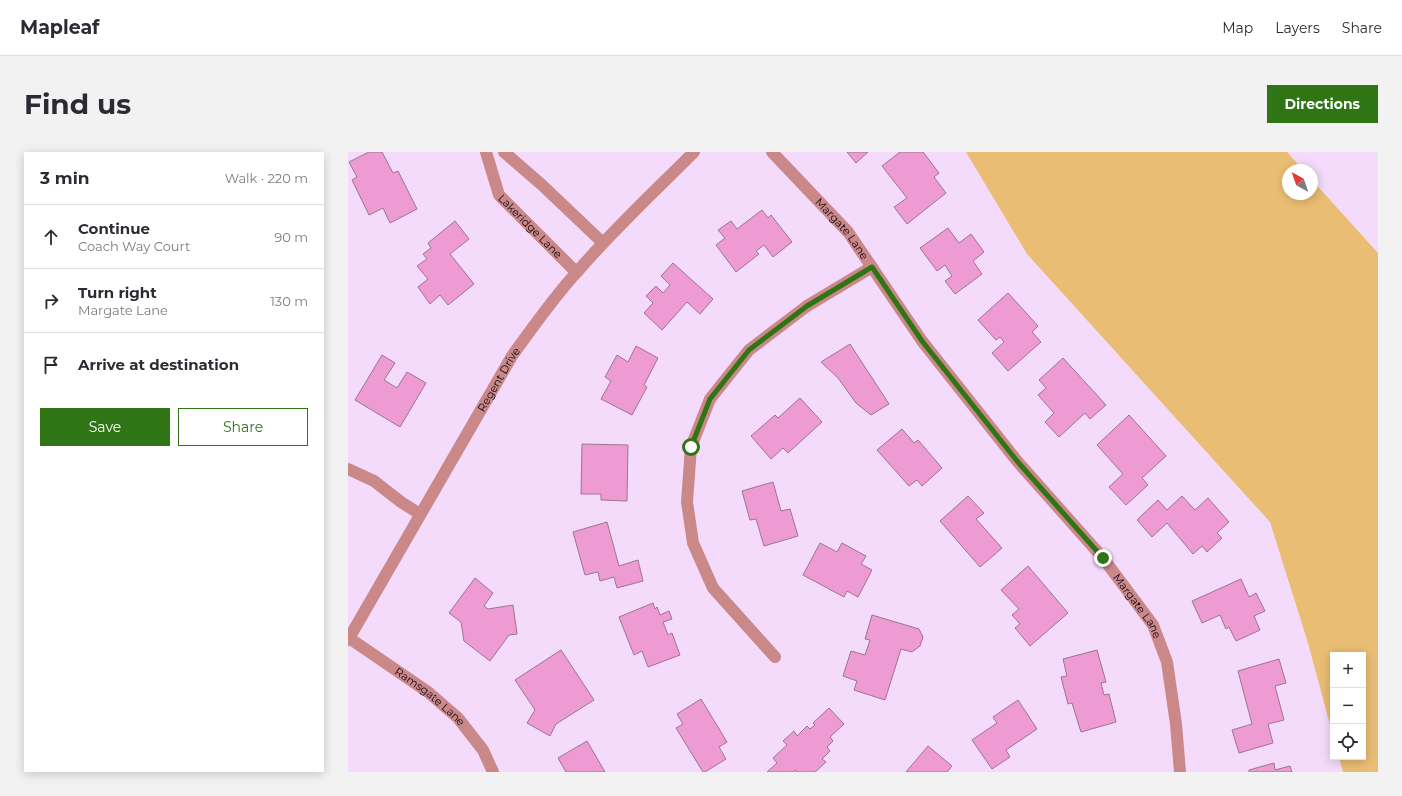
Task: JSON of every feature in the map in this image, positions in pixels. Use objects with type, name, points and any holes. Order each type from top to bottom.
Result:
[{"type":"street","name":"Lakeridge Lane","points":[[486,152],[500,195],[576,272]]},
{"type":"street","points":[[504,152],[542,185],[603,243]]},
{"type":"street","name":"Regent Drive","points":[[348,639],[512,356],[542,314],[576,272],[694,152]]},
{"type":"street","name":"Margate Lane","points":[[772,152],[848,232],[922,341],[1017,461],[1103,558],[1153,625],[1167,662],[1176,724],[1180,772]]},
{"type":"street","points":[[775,656],[713,588],[693,543],[687,502],[691,447],[710,399],[749,350],[807,306],[872,267]]},
{"type":"street","points":[[348,469],[374,481],[401,502],[420,514]]},
{"type":"street","name":"Ramsgate Lane","points":[[348,639],[428,692],[458,718],[483,750],[493,772]]},
{"type":"shaded area","points":[[966,152],[1287,152],[1298,164],[1282,164],[1282,200],[1318,200],[1318,187],[1378,253],[1378,772],[1343,772],[1340,760],[1366,760],[1366,652],[1330,652],[1330,725],[1308,643],[1270,522],[1027,254]]},
{"type":"building","points":[[369,152],[382,152],[393,173],[398,171],[417,209],[390,223],[383,208],[369,215],[352,180],[357,177],[349,162]]},
{"type":"building","points":[[847,152],[868,152],[856,163]]},
{"type":"building","points":[[900,152],[923,152],[939,173],[934,177],[946,193],[907,224],[894,207],[907,198],[882,166]]},
{"type":"building","points":[[762,210],[768,218],[771,215],[792,242],[773,257],[764,245],[756,251],[759,254],[736,272],[716,245],[725,238],[718,230],[731,221],[737,229]]},
{"type":"building","points":[[455,221],[469,239],[450,254],[474,284],[448,305],[440,295],[430,304],[418,287],[428,279],[417,266],[427,259],[423,254],[431,248],[428,243]]},
{"type":"building","points":[[948,228],[959,243],[971,234],[984,252],[973,261],[982,274],[955,294],[945,281],[952,276],[945,265],[937,271],[920,248]]},
{"type":"building","points":[[673,263],[713,299],[700,314],[687,302],[662,330],[644,313],[653,303],[646,296],[656,286],[663,293],[670,285],[661,276]]},
{"type":"building","points":[[1008,293],[1038,326],[1032,332],[1041,342],[1008,371],[992,353],[1004,342],[1000,337],[996,340],[978,320]]},
{"type":"building","points":[[850,344],[889,404],[871,415],[856,403],[838,378],[821,362]]},
{"type":"building","points":[[636,346],[658,358],[644,385],[647,387],[632,415],[601,399],[611,381],[605,377],[617,355],[628,362]]},
{"type":"building","points":[[382,355],[395,363],[384,380],[397,388],[407,372],[426,383],[400,427],[355,400]]},
{"type":"building","points":[[1063,358],[1106,405],[1090,419],[1085,413],[1059,437],[1045,422],[1054,413],[1038,395],[1046,388],[1039,380]]},
{"type":"building","points":[[800,398],[822,422],[788,453],[783,448],[771,459],[751,436],[775,415],[778,418]]},
{"type":"building","points":[[1129,415],[1166,456],[1142,478],[1148,485],[1126,505],[1109,487],[1123,474],[1097,445]]},
{"type":"building","points":[[902,429],[914,443],[918,440],[942,468],[922,486],[917,480],[909,486],[877,450]]},
{"type":"building","points":[[582,444],[628,445],[627,501],[601,500],[601,494],[581,494]]},
{"type":"building","points":[[773,482],[781,511],[790,509],[798,536],[764,546],[756,519],[750,520],[742,491]]},
{"type":"building","points":[[968,496],[984,513],[976,519],[1002,548],[980,567],[940,521]]},
{"type":"building","points":[[1182,496],[1195,510],[1208,498],[1229,522],[1217,533],[1222,538],[1207,552],[1202,546],[1193,554],[1167,523],[1152,537],[1137,520],[1158,500],[1167,510]]},
{"type":"building","points":[[607,522],[619,566],[638,560],[643,581],[617,588],[614,577],[600,581],[598,572],[585,575],[573,532]]},
{"type":"building","points":[[820,543],[837,552],[842,543],[866,556],[861,564],[872,570],[858,597],[847,591],[844,597],[803,575]]},
{"type":"building","points":[[1028,566],[1068,613],[1030,646],[1015,628],[1020,624],[1012,615],[1019,609],[1001,590]]},
{"type":"building","points":[[475,578],[493,593],[484,606],[488,609],[513,605],[517,634],[509,635],[490,661],[464,641],[461,622],[449,613]]},
{"type":"building","points":[[1241,579],[1249,597],[1256,593],[1265,611],[1254,616],[1260,630],[1236,641],[1229,627],[1226,629],[1220,615],[1202,623],[1192,601]]},
{"type":"building","points":[[653,603],[655,609],[657,607],[660,615],[669,611],[672,619],[663,622],[668,635],[672,633],[680,655],[648,667],[642,651],[634,655],[619,617]]},
{"type":"building","points":[[872,615],[919,629],[923,637],[920,646],[912,652],[901,649],[885,700],[854,690],[857,681],[843,676],[851,651],[865,655],[870,640],[865,639]]},
{"type":"building","points":[[561,650],[594,700],[556,724],[550,736],[527,723],[535,710],[515,680]]},
{"type":"building","points":[[1097,650],[1106,682],[1101,683],[1104,695],[1109,694],[1116,722],[1081,732],[1072,703],[1068,704],[1061,677],[1067,676],[1063,659]]},
{"type":"building","points":[[1279,659],[1286,683],[1275,686],[1284,720],[1268,724],[1273,743],[1239,753],[1232,730],[1252,724],[1238,671]]},
{"type":"building","points":[[701,699],[727,742],[719,747],[726,759],[705,772],[703,772],[676,728],[683,724],[677,714]]},
{"type":"building","points":[[1018,700],[1037,729],[1006,750],[1010,757],[992,769],[972,740],[997,723],[993,717]]},
{"type":"building","points":[[829,708],[844,724],[830,737],[833,741],[827,747],[830,751],[822,759],[826,762],[815,772],[796,772],[795,770],[793,772],[767,772],[777,763],[773,758],[787,745],[783,741],[794,731],[797,736],[807,726],[810,729],[815,725],[813,723]]},
{"type":"building","points":[[587,741],[605,772],[566,772],[558,758]]},
{"type":"building","points":[[928,746],[952,766],[947,772],[906,772]]},
{"type":"building","points":[[1274,763],[1275,770],[1290,766],[1292,772],[1249,772],[1249,770]]},
{"type":"route","points":[[691,447],[710,399],[749,350],[807,306],[872,267],[922,341],[1017,461],[1103,558]]}]
